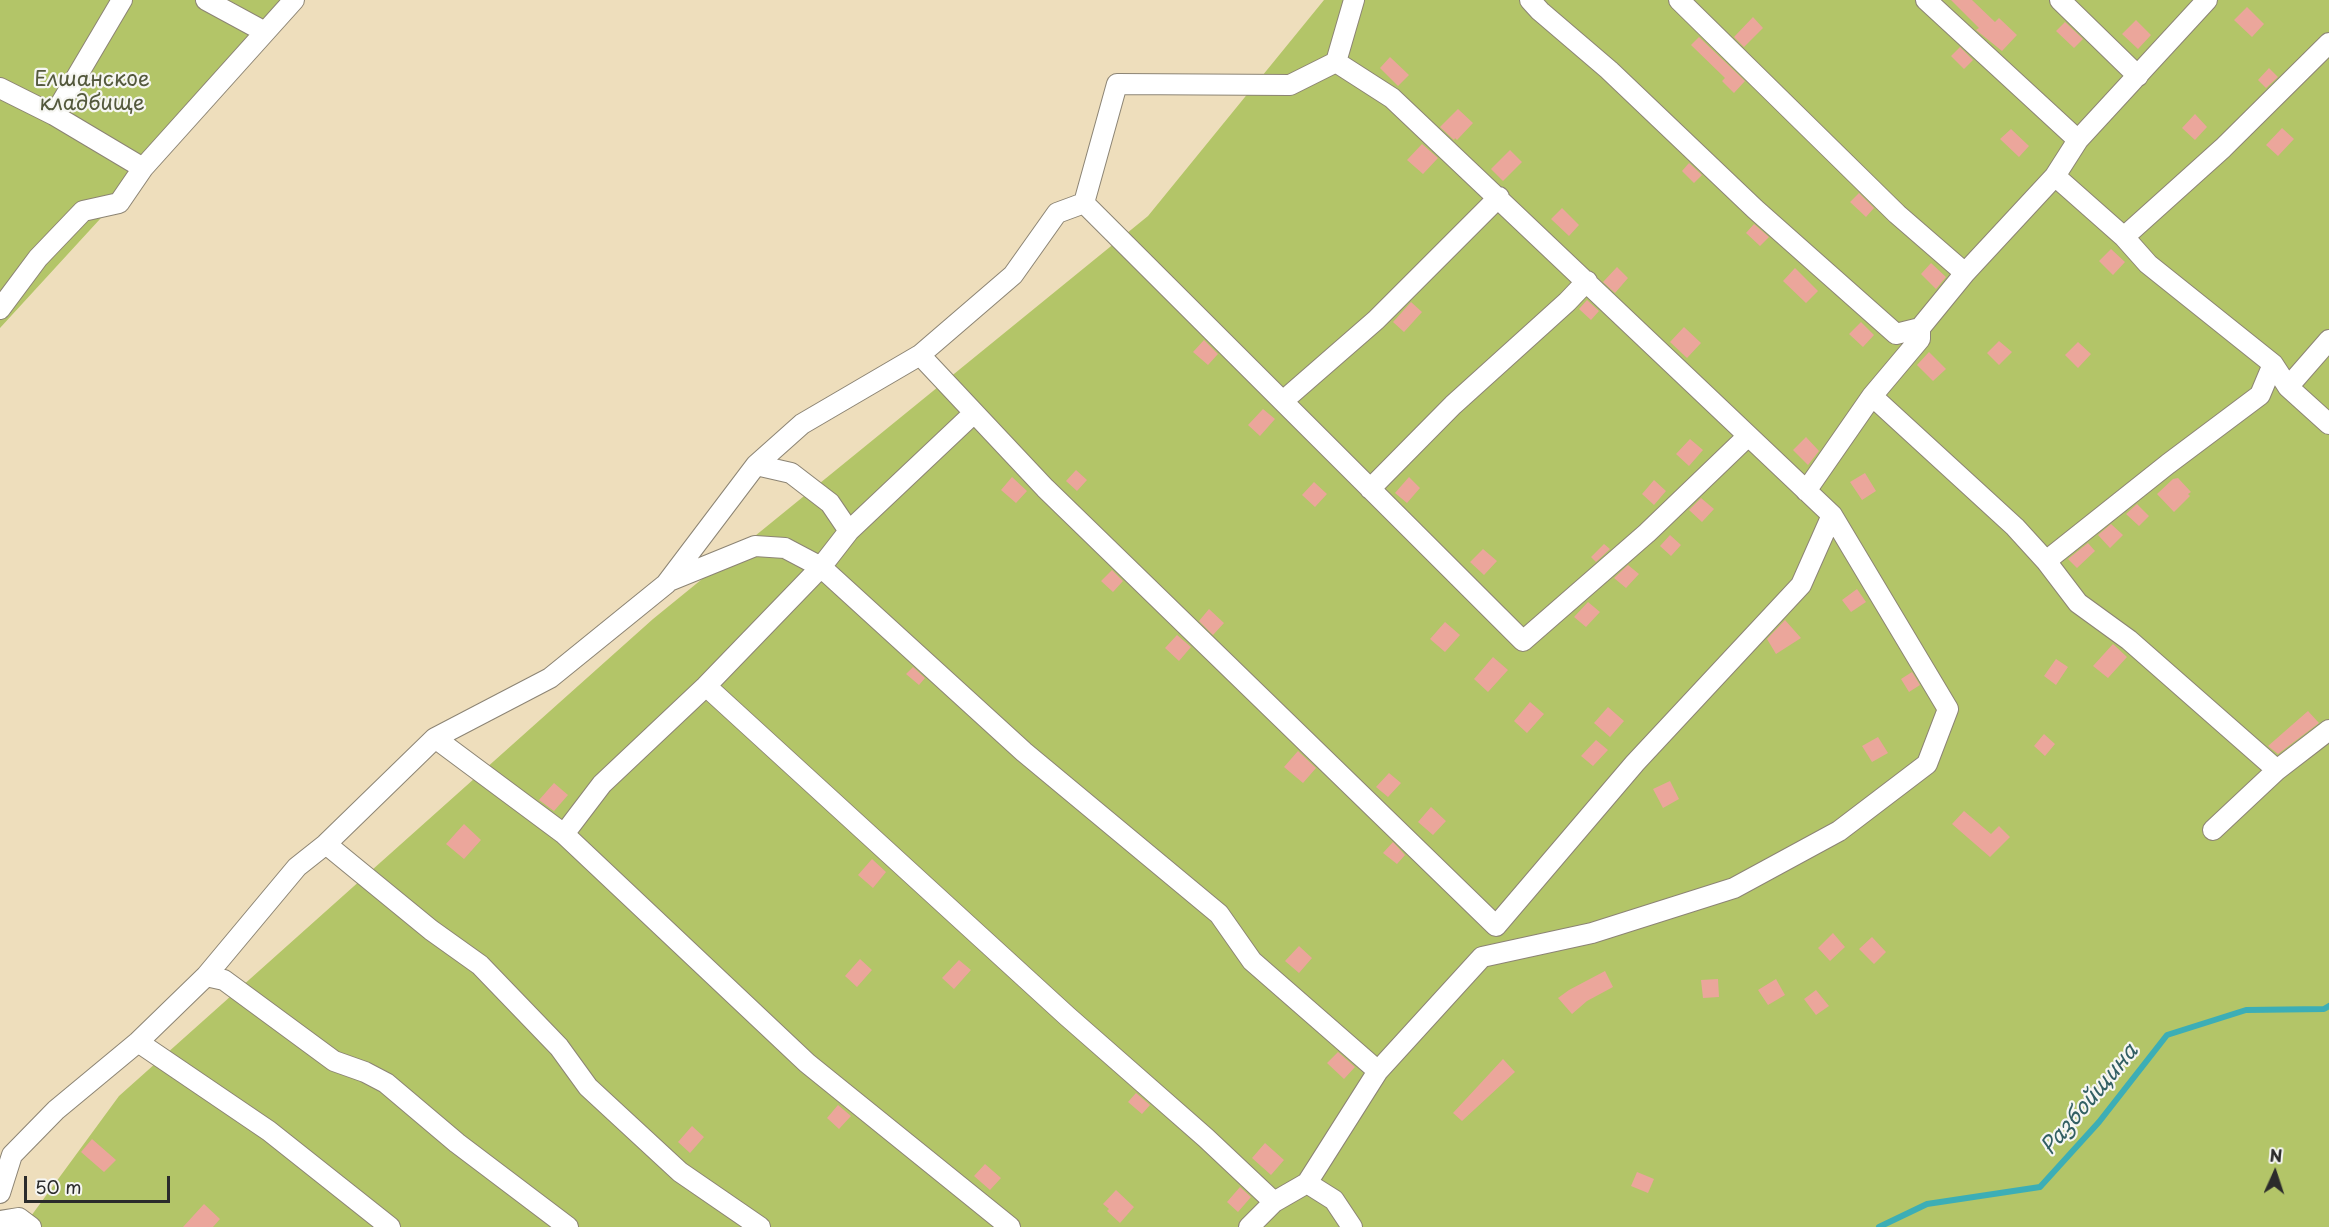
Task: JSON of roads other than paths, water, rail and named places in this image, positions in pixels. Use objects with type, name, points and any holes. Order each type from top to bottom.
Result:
[{"type":"lane","points":[[54,115],[122,0]]},
{"type":"lane","points":[[206,0],[265,32]]},
{"type":"lane","points":[[0,309],[39,258],[83,211],[119,203],[143,168],[294,0]]},
{"type":"lane","points":[[1084,203],[1117,84],[1290,85],[1335,62],[1354,0]]},
{"type":"lane","points":[[1530,0],[1609,70],[1755,208],[1896,333],[1920,328],[1965,273],[2055,176],[2078,140],[2207,0]]},
{"type":"lane","points":[[1679,0],[1898,214],[1965,273]]},
{"type":"lane","points":[[1926,0],[2078,140]]},
{"type":"lane","points":[[2060,0],[2138,76]]},
{"type":"lane","points":[[2124,237],[2223,148],[2329,43]]},
{"type":"lane","points":[[1249,1227],[1274,1202],[1307,1183],[1378,1071],[1482,957],[1592,933],[1734,888],[1839,831],[1927,764],[1948,710],[1832,516],[1499,197],[1392,98],[1335,62]]},
{"type":"lane","points":[[0,88],[54,115],[143,168]]},
{"type":"lane","points":[[2055,176],[2124,237],[2148,264],[2273,364],[2288,387],[2329,424]]},
{"type":"lane","points":[[1282,401],[1376,320],[1499,197]]},
{"type":"lane","points":[[0,1193],[12,1155],[56,1110],[138,1042],[206,976],[297,867],[326,844],[435,738],[550,678],[669,581],[756,465],[802,424],[920,355],[1013,275],[1057,213],[1084,203]]},
{"type":"lane","points":[[1084,203],[1523,641],[1647,533],[1748,436]]},
{"type":"lane","points":[[1370,489],[1453,405],[1567,302],[1587,281]]},
{"type":"lane","points":[[1806,491],[1872,396],[1920,339],[1920,328]]},
{"type":"lane","points":[[2288,387],[2329,340]]},
{"type":"lane","points":[[920,355],[1045,488],[1496,926],[1500,953]]},
{"type":"lane","points":[[2046,561],[2260,394],[2273,364]]},
{"type":"lane","points":[[1872,396],[2015,527],[2046,561],[2078,603],[2129,640],[2277,770]]},
{"type":"lane","points":[[564,834],[602,784],[706,686],[822,567],[849,531],[974,413]]},
{"type":"lane","points":[[756,465],[791,473],[830,503],[849,531]]},
{"type":"lane","points":[[1496,926],[1635,763],[1801,585],[1832,516]]},
{"type":"lane","points":[[669,581],[755,546],[785,548],[822,567],[1024,752],[1219,914],[1252,961],[1378,1071]]},
{"type":"lane","points":[[706,686],[1274,1202]]},
{"type":"lane","points":[[2213,830],[2277,770],[2329,730]]},
{"type":"lane","points":[[435,738],[564,834],[807,1063],[1010,1227]]},
{"type":"lane","points":[[326,844],[431,930],[480,965],[559,1047],[588,1087],[680,1172],[760,1227]]},
{"type":"lane","points":[[206,976],[224,981],[334,1060],[386,1083],[457,1143],[568,1227]]},
{"type":"lane","points":[[138,1042],[269,1131],[390,1227]]},
{"type":"lane","points":[[1307,1183],[1334,1200],[1352,1227]]},
{"type":"lane","points":[[0,1221],[19,1218],[32,1227]]},
{"type":"waterway","name":"Разбойщина","points":[[1879,1227],[1927,1204],[2040,1187],[2099,1122],[2167,1035],[2246,1010],[2324,1009],[2329,1006]]},
{"type":"park label","name":"Елшанское кладбище","points":[[92,92]]}]
